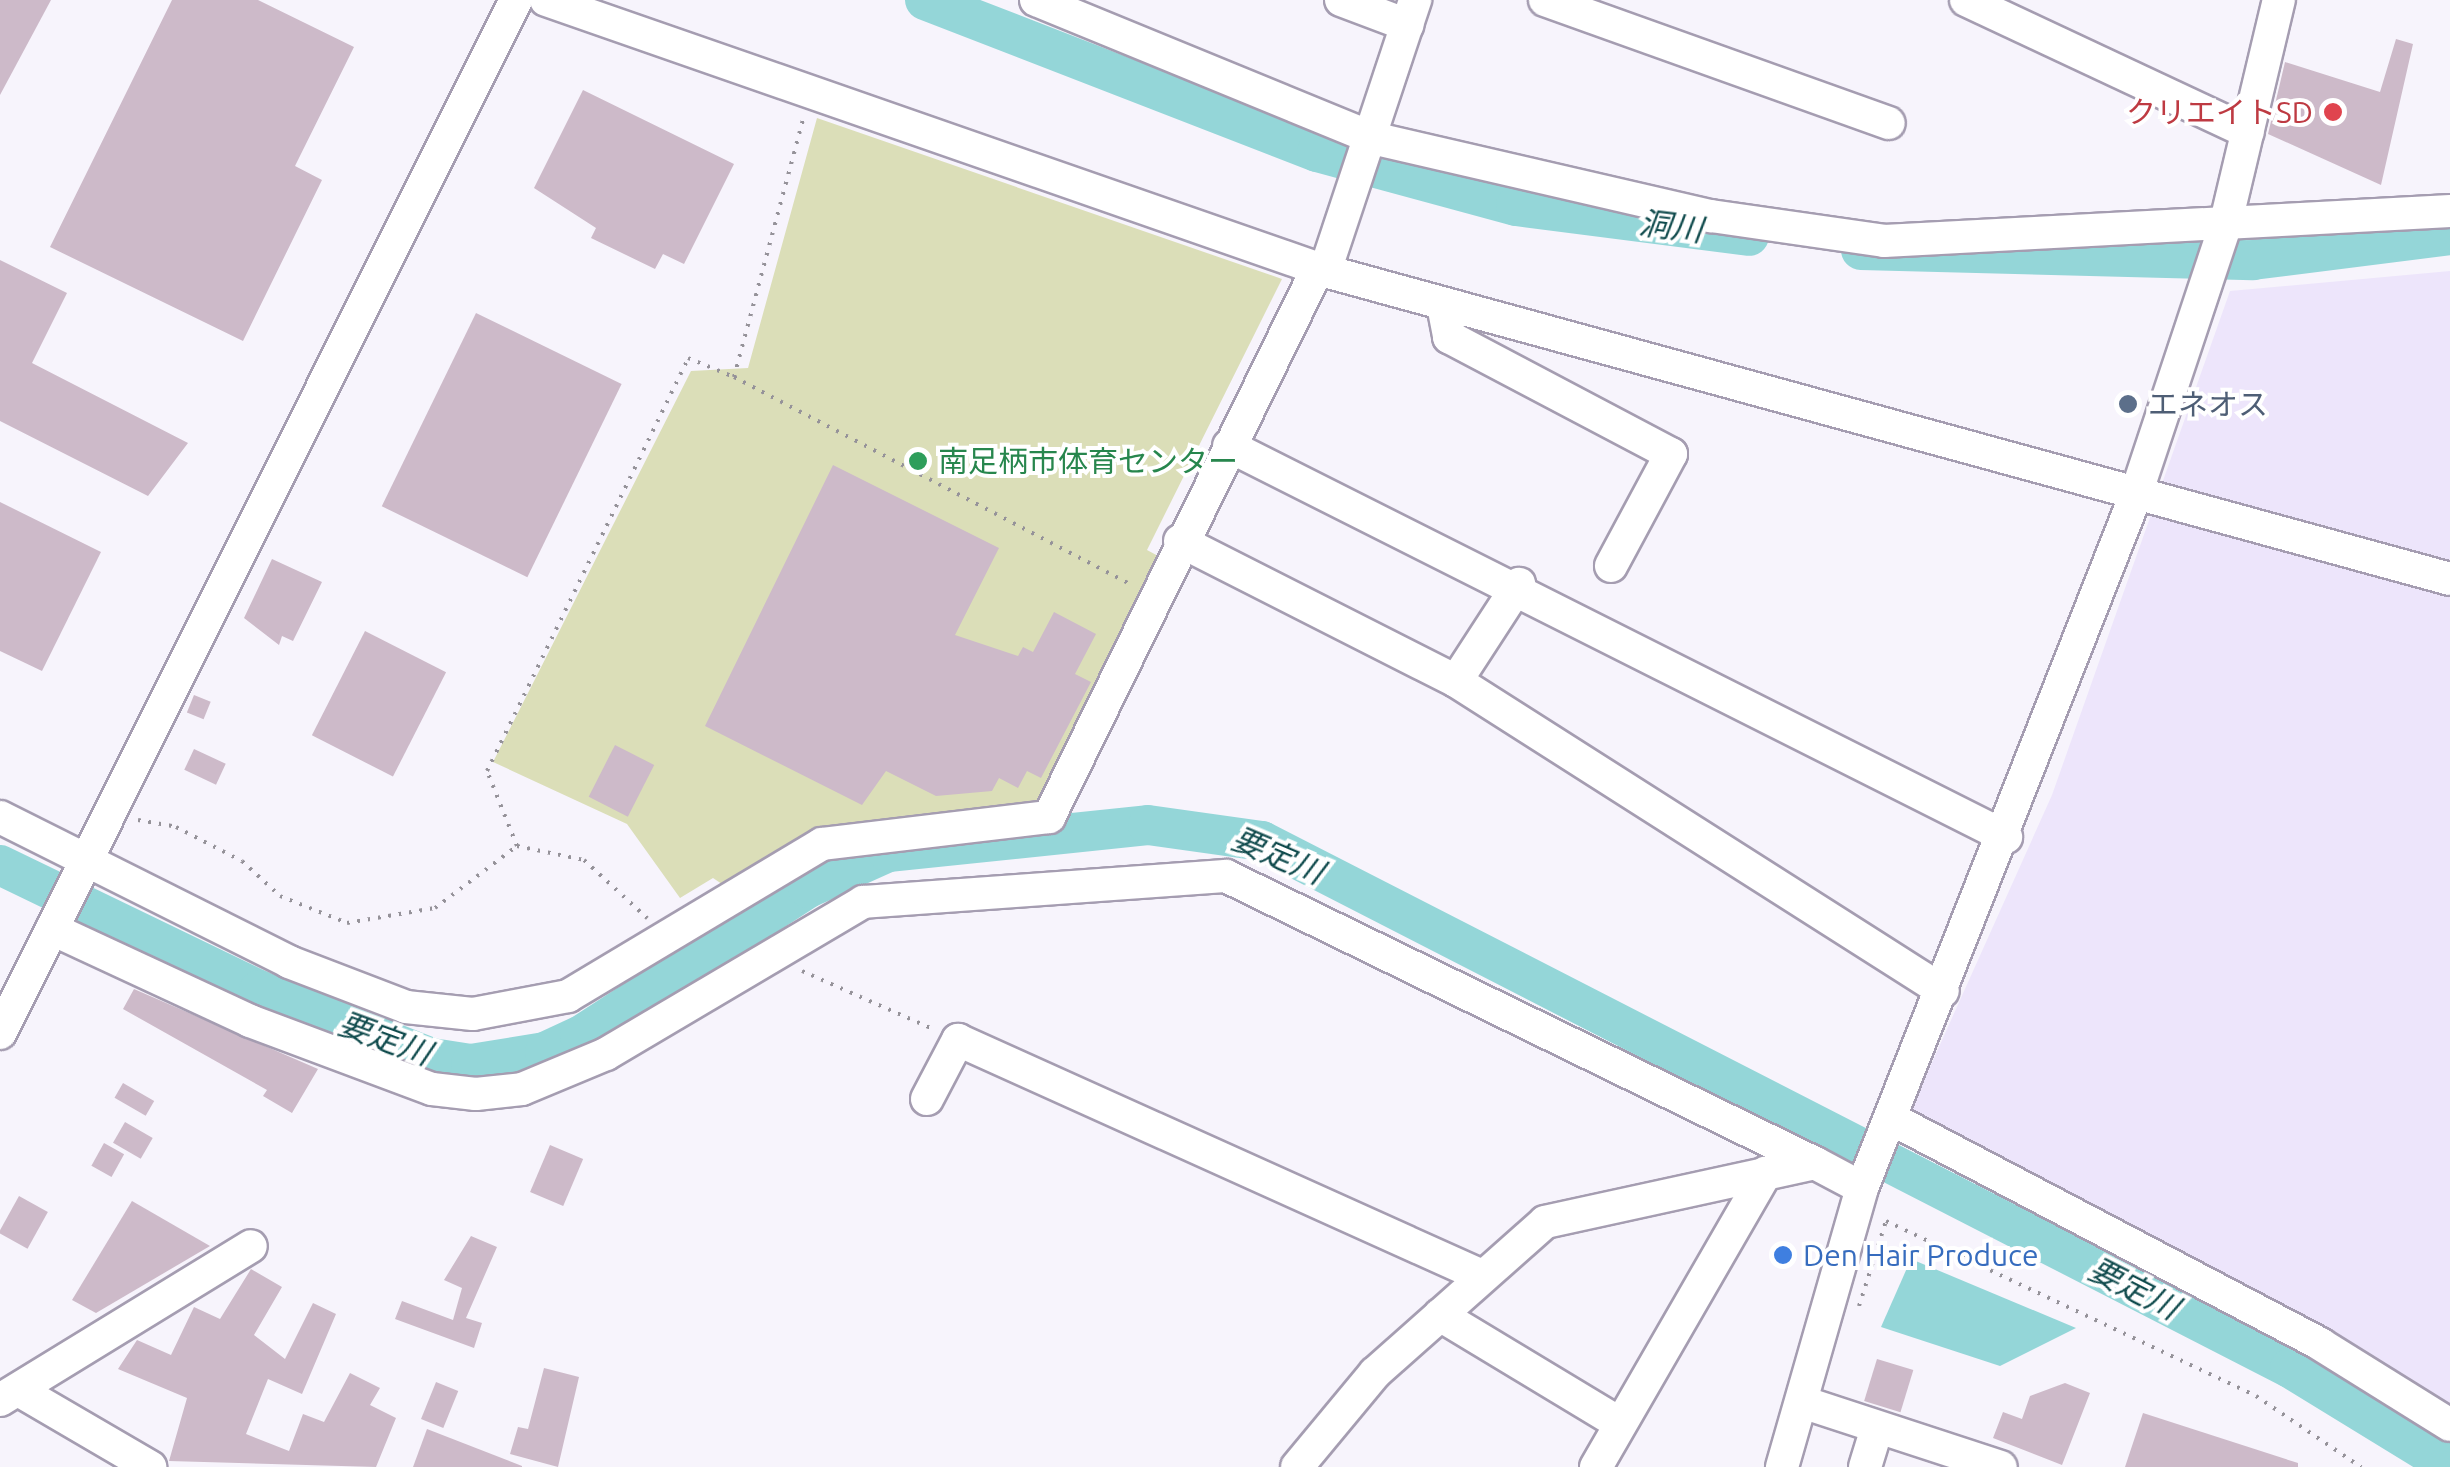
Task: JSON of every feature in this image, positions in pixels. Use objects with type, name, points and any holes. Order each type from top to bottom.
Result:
[{"type":"street","points":[[0,1033],[516,0]]},
{"type":"street","points":[[546,0],[1321,270],[2135,497],[2450,579]]},
{"type":"street","points":[[1036,0],[1371,143],[1711,216],[1884,241],[2225,226],[2450,211]]},
{"type":"street","points":[[0,817],[81,869],[289,962],[406,1007],[473,1014],[568,996],[662,936],[822,844],[1050,817],[1180,541],[1321,270],[1361,181],[1411,13],[1341,0]]},
{"type":"street","points":[[1545,0],[1889,123]]},
{"type":"street","points":[[1966,0],[2248,132]]},
{"type":"street","points":[[1782,1467],[1862,1188],[2006,837],[2135,497],[2225,226],[2279,0]]},
{"type":"street","points":[[1443,305],[1449,337],[1671,454],[1611,566]]},
{"type":"street","points":[[1230,446],[1520,584],[2006,837]]},
{"type":"street","points":[[1180,541],[1456,681],[1943,991]]},
{"type":"street","points":[[1456,681],[1520,584]]},
{"type":"street","points":[[54,925],[250,1021],[432,1088],[476,1094],[565,1074],[863,902],[1226,876],[1862,1188]]},
{"type":"street","points":[[927,1099],[958,1040],[1482,1276]]},
{"type":"street","points":[[1890,1118],[2320,1344],[2450,1424]]},
{"type":"street","points":[[1296,1467],[1375,1373],[1545,1222],[1815,1163]]},
{"type":"street","points":[[1596,1467],[1766,1173]]},
{"type":"street","points":[[10,1396],[251,1246]]},
{"type":"street","points":[[1440,1315],[1619,1422]]},
{"type":"street","points":[[10,1396],[150,1467]]},
{"type":"street","points":[[1802,1402],[2002,1467]]},
{"type":"street","points":[[1865,1467],[1878,1428]]},
{"type":"path","points":[[734,377],[810,93]]},
{"type":"path","points":[[518,846],[487,771],[688,358],[734,377],[1154,597]]},
{"type":"path","points":[[102,829],[115,836],[124,817],[176,827],[308,911],[372,924],[435,908],[518,846],[560,851],[606,872],[662,936]]},
{"type":"path","points":[[766,956],[958,1040]]},
{"type":"path","points":[[1886,1221],[2256,1396],[2361,1467]]},
{"type":"shaded area","points":[[2450,271],[2450,1408],[1908,1116],[2052,795],[2230,291]]},
{"type":"green space","name":"南足柄市体育センター","points":[[817,118],[1282,279],[1147,550],[1160,557],[1035,813],[830,831],[728,888],[713,878],[680,898],[627,824],[493,762],[691,371],[748,368]]},
{"type":"water","points":[[1911,1259],[2076,1328],[2000,1366],[1881,1327]]},
{"type":"building","points":[[0,0],[51,0],[0,95]]},
{"type":"building","points":[[172,0],[258,0],[354,47],[295,166],[322,180],[243,341],[50,247]]},
{"type":"building","name":"クリエイトSD","points":[[2396,39],[2413,44],[2381,185],[2268,134],[2285,62],[2380,92]]},
{"type":"building","points":[[583,90],[734,164],[684,264],[663,254],[655,269],[591,238],[596,228],[534,188]]},
{"type":"building","points":[[0,260],[67,293],[32,363],[188,443],[148,496],[0,421]]},
{"type":"building","points":[[476,313],[622,384],[527,577],[382,506]]},
{"type":"building","points":[[833,465],[999,548],[955,635],[1018,656],[1023,647],[1033,652],[1054,612],[1096,634],[1075,674],[1091,682],[1041,778],[1027,771],[1018,788],[999,778],[992,791],[936,796],[886,771],[862,805],[705,726]]},
{"type":"building","points":[[0,502],[101,552],[42,671],[0,651]]},
{"type":"building","points":[[272,559],[322,582],[293,641],[282,636],[279,645],[244,618]]},
{"type":"building","points":[[365,631],[446,672],[393,777],[312,735]]},
{"type":"building","points":[[194,695],[211,702],[204,719],[187,713]]},
{"type":"building","points":[[615,745],[654,765],[628,817],[589,797]]},
{"type":"building","points":[[194,749],[226,764],[216,785],[184,770]]},
{"type":"building","points":[[134,989],[318,1069],[292,1113],[263,1096],[267,1090],[123,1009]]},
{"type":"building","points":[[123,1083],[154,1101],[146,1116],[115,1098]]},
{"type":"building","points":[[125,1122],[153,1138],[141,1159],[113,1143]]},
{"type":"building","points":[[104,1143],[124,1154],[112,1177],[91,1166]]},
{"type":"building","points":[[550,1145],[583,1159],[563,1206],[530,1192]]},
{"type":"building","points":[[19,1196],[48,1212],[28,1249],[0,1233]]},
{"type":"building","points":[[132,1201],[210,1246],[96,1313],[72,1300]]},
{"type":"building","points":[[471,1236],[497,1247],[466,1318],[482,1323],[474,1348],[395,1319],[402,1301],[453,1320],[462,1288],[444,1280]]},
{"type":"building","points":[[251,1269],[282,1287],[254,1335],[285,1359],[313,1303],[336,1314],[302,1394],[268,1379],[246,1434],[289,1451],[303,1414],[324,1422],[350,1373],[380,1388],[370,1405],[396,1418],[376,1467],[169,1461],[187,1398],[118,1369],[137,1340],[171,1355],[194,1307],[220,1319]]},
{"type":"building","points":[[1877,1359],[1913,1370],[1900,1412],[1864,1401]]},
{"type":"building","points":[[544,1368],[579,1377],[558,1467],[510,1454],[518,1427],[528,1429]]},
{"type":"building","points":[[436,1382],[458,1391],[443,1428],[421,1419]]},
{"type":"building","points":[[2065,1383],[2090,1393],[2062,1465],[1993,1438],[2003,1412],[2022,1419],[2030,1396]]},
{"type":"building","points":[[2143,1413],[2298,1463],[2298,1467],[2125,1467]]},
{"type":"building","points":[[427,1429],[522,1466],[522,1467],[413,1467]]},
{"type":"waterway","name":"洞川","points":[[925,0],[1317,152],[1516,206],[1749,236]]},
{"type":"waterway","name":"洞川","points":[[1861,250],[2253,260],[2450,235]]},
{"type":"waterway","name":"要定川","points":[[0,865],[259,990],[432,1058],[471,1064],[545,1052],[580,1036],[808,888],[888,852],[1148,825],[1262,841],[2290,1368],[2450,1466]]},
{"type":"place","name":"クリエイトSD","points":[[2333,112]]},
{"type":"place","name":"エネオス","points":[[2128,404]]},
{"type":"place","name":"南足柄市体育センター","points":[[918,461]]},
{"type":"place","name":"Den Hair Produce","points":[[1783,1255]]}]
